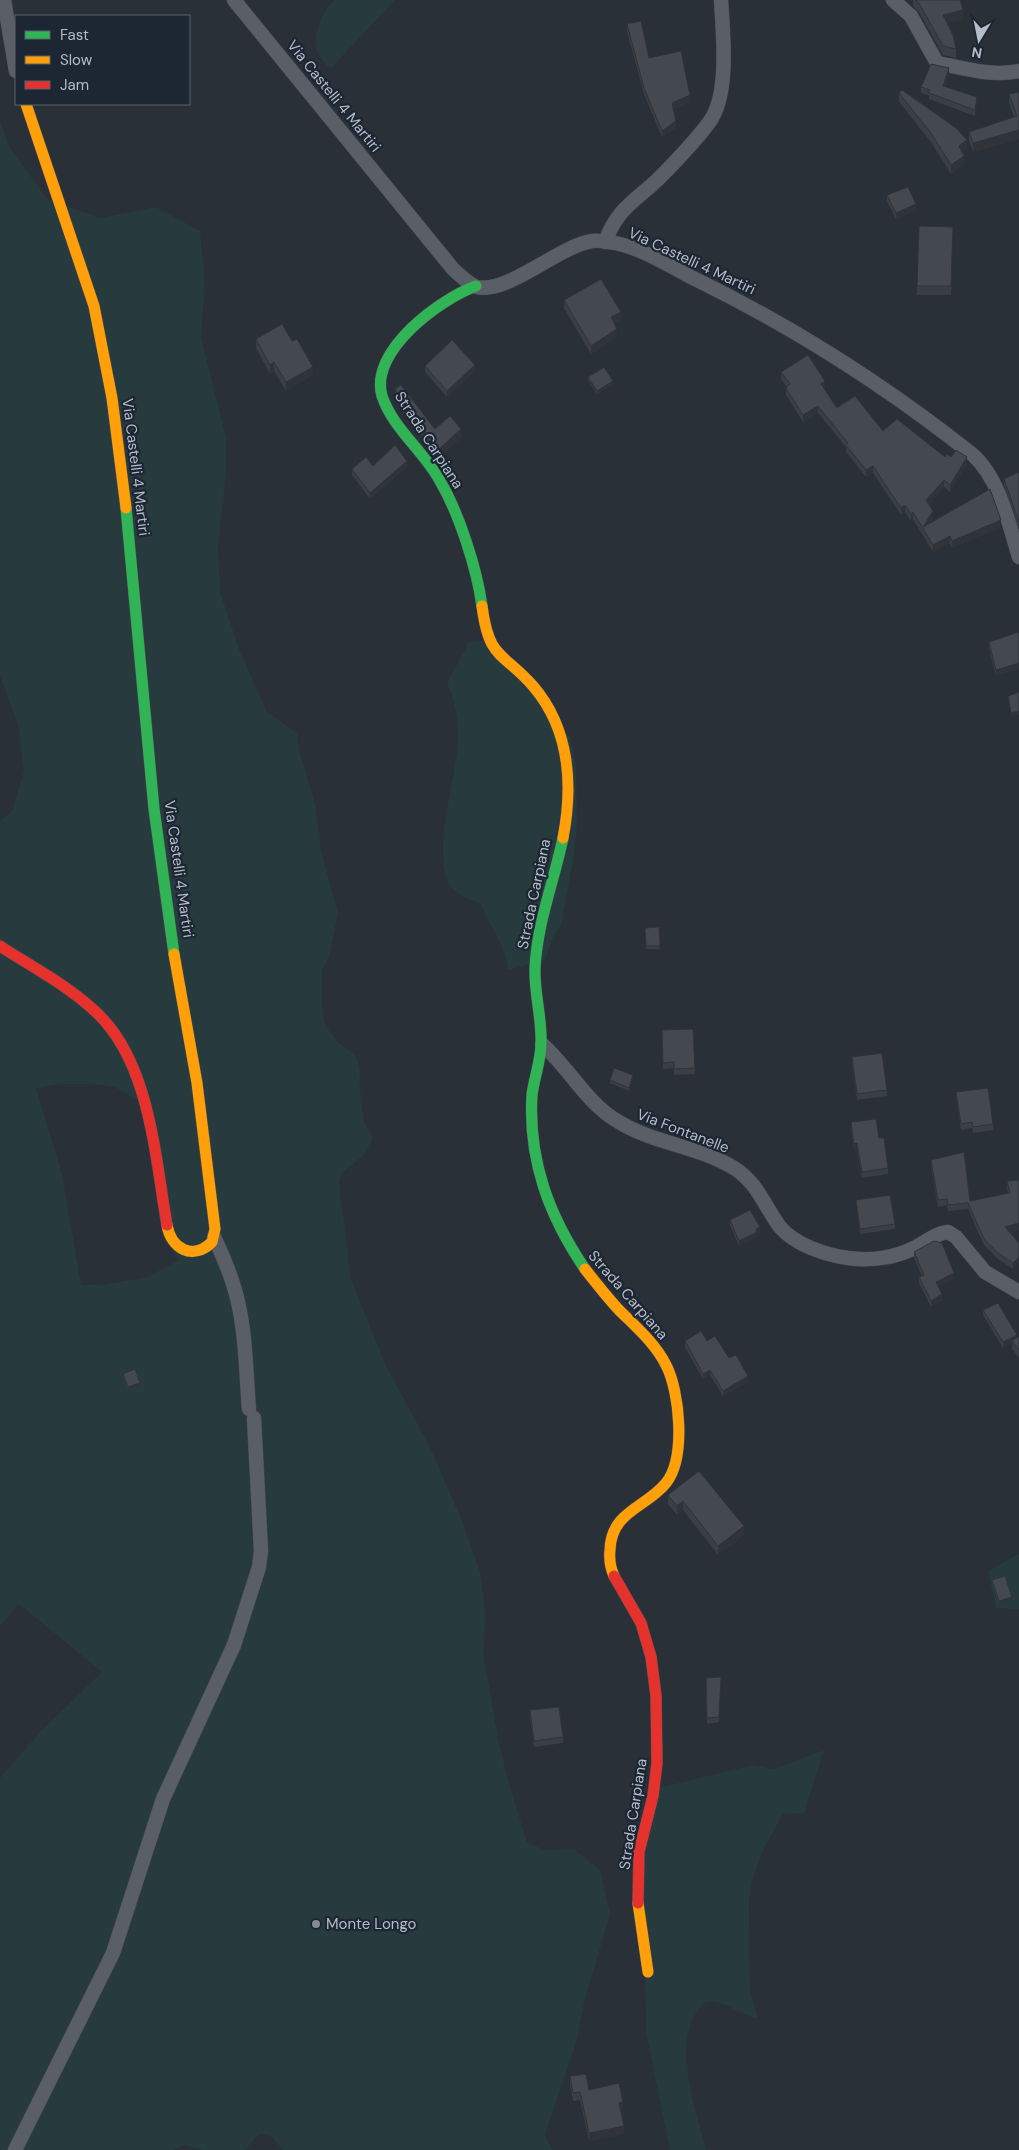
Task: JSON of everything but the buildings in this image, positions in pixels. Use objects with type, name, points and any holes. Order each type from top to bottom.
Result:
[{"type":"street","points":[[4,0],[15,65]]},
{"type":"street","name":"Via Castelli 4 Martiri","points":[[234,0],[453,268],[476,286],[487,287],[505,282],[565,251],[594,241],[617,243],[666,263],[750,306],[870,378],[980,460],[1006,516],[1019,557]]},
{"type":"street","points":[[606,242],[612,224],[624,209],[655,182],[712,117],[720,90],[723,67],[721,0]]},
{"type":"street","points":[[893,0],[911,16],[937,62],[990,73],[1005,74],[1019,71]]},
{"type":"street","name":"Via Castelli 4 Martiri","points":[[26,105],[97,316],[114,416],[122,468],[154,809],[171,936],[185,1006],[203,1125],[213,1209],[214,1237]]},
{"type":"street","name":"Strada Carpiana","points":[[476,286],[462,291],[418,323],[389,357],[380,375],[380,382],[384,401],[391,413],[428,462],[449,498],[478,586],[485,629],[490,644],[542,696],[558,725],[570,777],[569,808],[535,965],[538,1030],[542,1044],[534,1076],[532,1116],[534,1152],[543,1190],[554,1217],[576,1257],[618,1309],[650,1339],[668,1369],[676,1397],[678,1451],[671,1475],[647,1500],[620,1519],[612,1532],[610,1540],[611,1570],[614,1582],[629,1598],[638,1615],[653,1666],[657,1727],[656,1780],[638,1860],[638,1897],[648,1972]]},
{"type":"street","points":[[0,946],[81,1001],[106,1022],[128,1057],[138,1082],[171,1238],[181,1250],[195,1252],[208,1246],[214,1237]]},
{"type":"street","name":"Via Fontanelle","points":[[542,1044],[571,1074],[594,1103],[618,1122],[646,1136],[706,1154],[734,1168],[762,1196],[786,1233],[803,1244],[841,1257],[877,1258],[905,1253],[938,1235],[948,1232],[956,1237],[985,1272],[1019,1292]]},
{"type":"street","points":[[15,2150],[114,1953],[162,1799],[234,1645],[259,1566],[261,1551],[251,1414],[239,1303],[228,1268],[214,1237]]},
{"type":"green space","points":[[336,0],[395,0],[330,69],[319,55],[316,40],[323,16]]},
{"type":"green space","points":[[0,121],[9,146],[47,199],[100,218],[156,207],[200,231],[205,281],[201,338],[226,437],[226,472],[218,546],[220,592],[239,649],[267,712],[297,733],[299,750],[316,808],[321,851],[338,913],[329,957],[322,971],[322,1007],[325,1025],[338,1043],[355,1054],[360,1069],[359,1082],[364,1122],[373,1138],[364,1155],[341,1174],[339,1184],[351,1279],[386,1366],[430,1447],[463,1523],[480,1572],[486,1615],[483,1651],[498,1739],[509,1784],[527,1842],[544,1850],[574,1849],[600,1870],[610,1914],[584,2003],[576,2043],[545,2135],[552,2150],[283,2150],[270,2135],[259,2134],[245,2150],[202,2150],[184,2145],[173,2150],[0,2150],[0,1778],[41,1731],[102,1672],[19,1604],[0,1626],[0,821],[12,811],[24,771],[18,725],[0,676]],"holes":[[[60,1084],[93,1084],[115,1087],[145,1105],[173,1251],[179,1260],[148,1277],[107,1284],[81,1285],[62,1174],[36,1088]]]},
{"type":"green space","points":[[492,640],[570,737],[576,762],[577,826],[574,856],[561,925],[552,939],[545,960],[508,970],[501,943],[481,904],[461,895],[451,887],[445,875],[443,860],[445,822],[458,742],[455,707],[447,683],[469,642]]},
{"type":"green space","points":[[1019,1554],[1019,1609],[996,1608],[988,1571]]},
{"type":"green space","points":[[824,1750],[804,1813],[783,1814],[763,1850],[752,1881],[749,1899],[750,1992],[758,2018],[713,2002],[706,2002],[694,2016],[688,2033],[686,2052],[691,2093],[706,2150],[670,2150],[646,2032],[643,1861],[658,1788],[753,1765],[774,1769]]},
{"type":"traffic: fast","points":[[476,286],[444,302],[411,329],[386,362],[381,379],[382,396],[393,419],[433,470],[454,509],[472,559],[482,606]]},
{"type":"traffic: fast","points":[[126,508],[154,809],[174,954]]},
{"type":"traffic: fast","points":[[563,838],[542,919],[536,952],[535,977],[541,1043],[532,1095],[532,1119],[538,1165],[551,1208],[572,1249],[585,1269]]},
{"type":"traffic: slow","points":[[26,105],[94,306],[112,398],[126,508]]},
{"type":"traffic: slow","points":[[482,606],[485,624],[493,646],[533,686],[555,721],[566,759],[568,778],[568,798],[563,838]]},
{"type":"traffic: slow","points":[[167,1225],[169,1233],[178,1246],[190,1251],[198,1251],[212,1242],[215,1229],[197,1083],[174,954]]},
{"type":"traffic: slow","points":[[585,1269],[615,1305],[651,1342],[662,1357],[675,1391],[679,1425],[676,1458],[666,1483],[649,1499],[623,1518],[616,1527],[612,1537],[610,1553],[614,1576]]},
{"type":"traffic: slow","points":[[638,1903],[648,1972]]},
{"type":"traffic: jam","points":[[0,946],[75,994],[97,1013],[115,1034],[129,1058],[147,1112],[154,1141],[167,1225]]},
{"type":"traffic: jam","points":[[614,1576],[641,1623],[651,1657],[656,1696],[657,1763],[653,1796],[639,1852],[638,1903]]},
{"type":"place","name":"Monte Longo","points":[[316,1924]]}]
